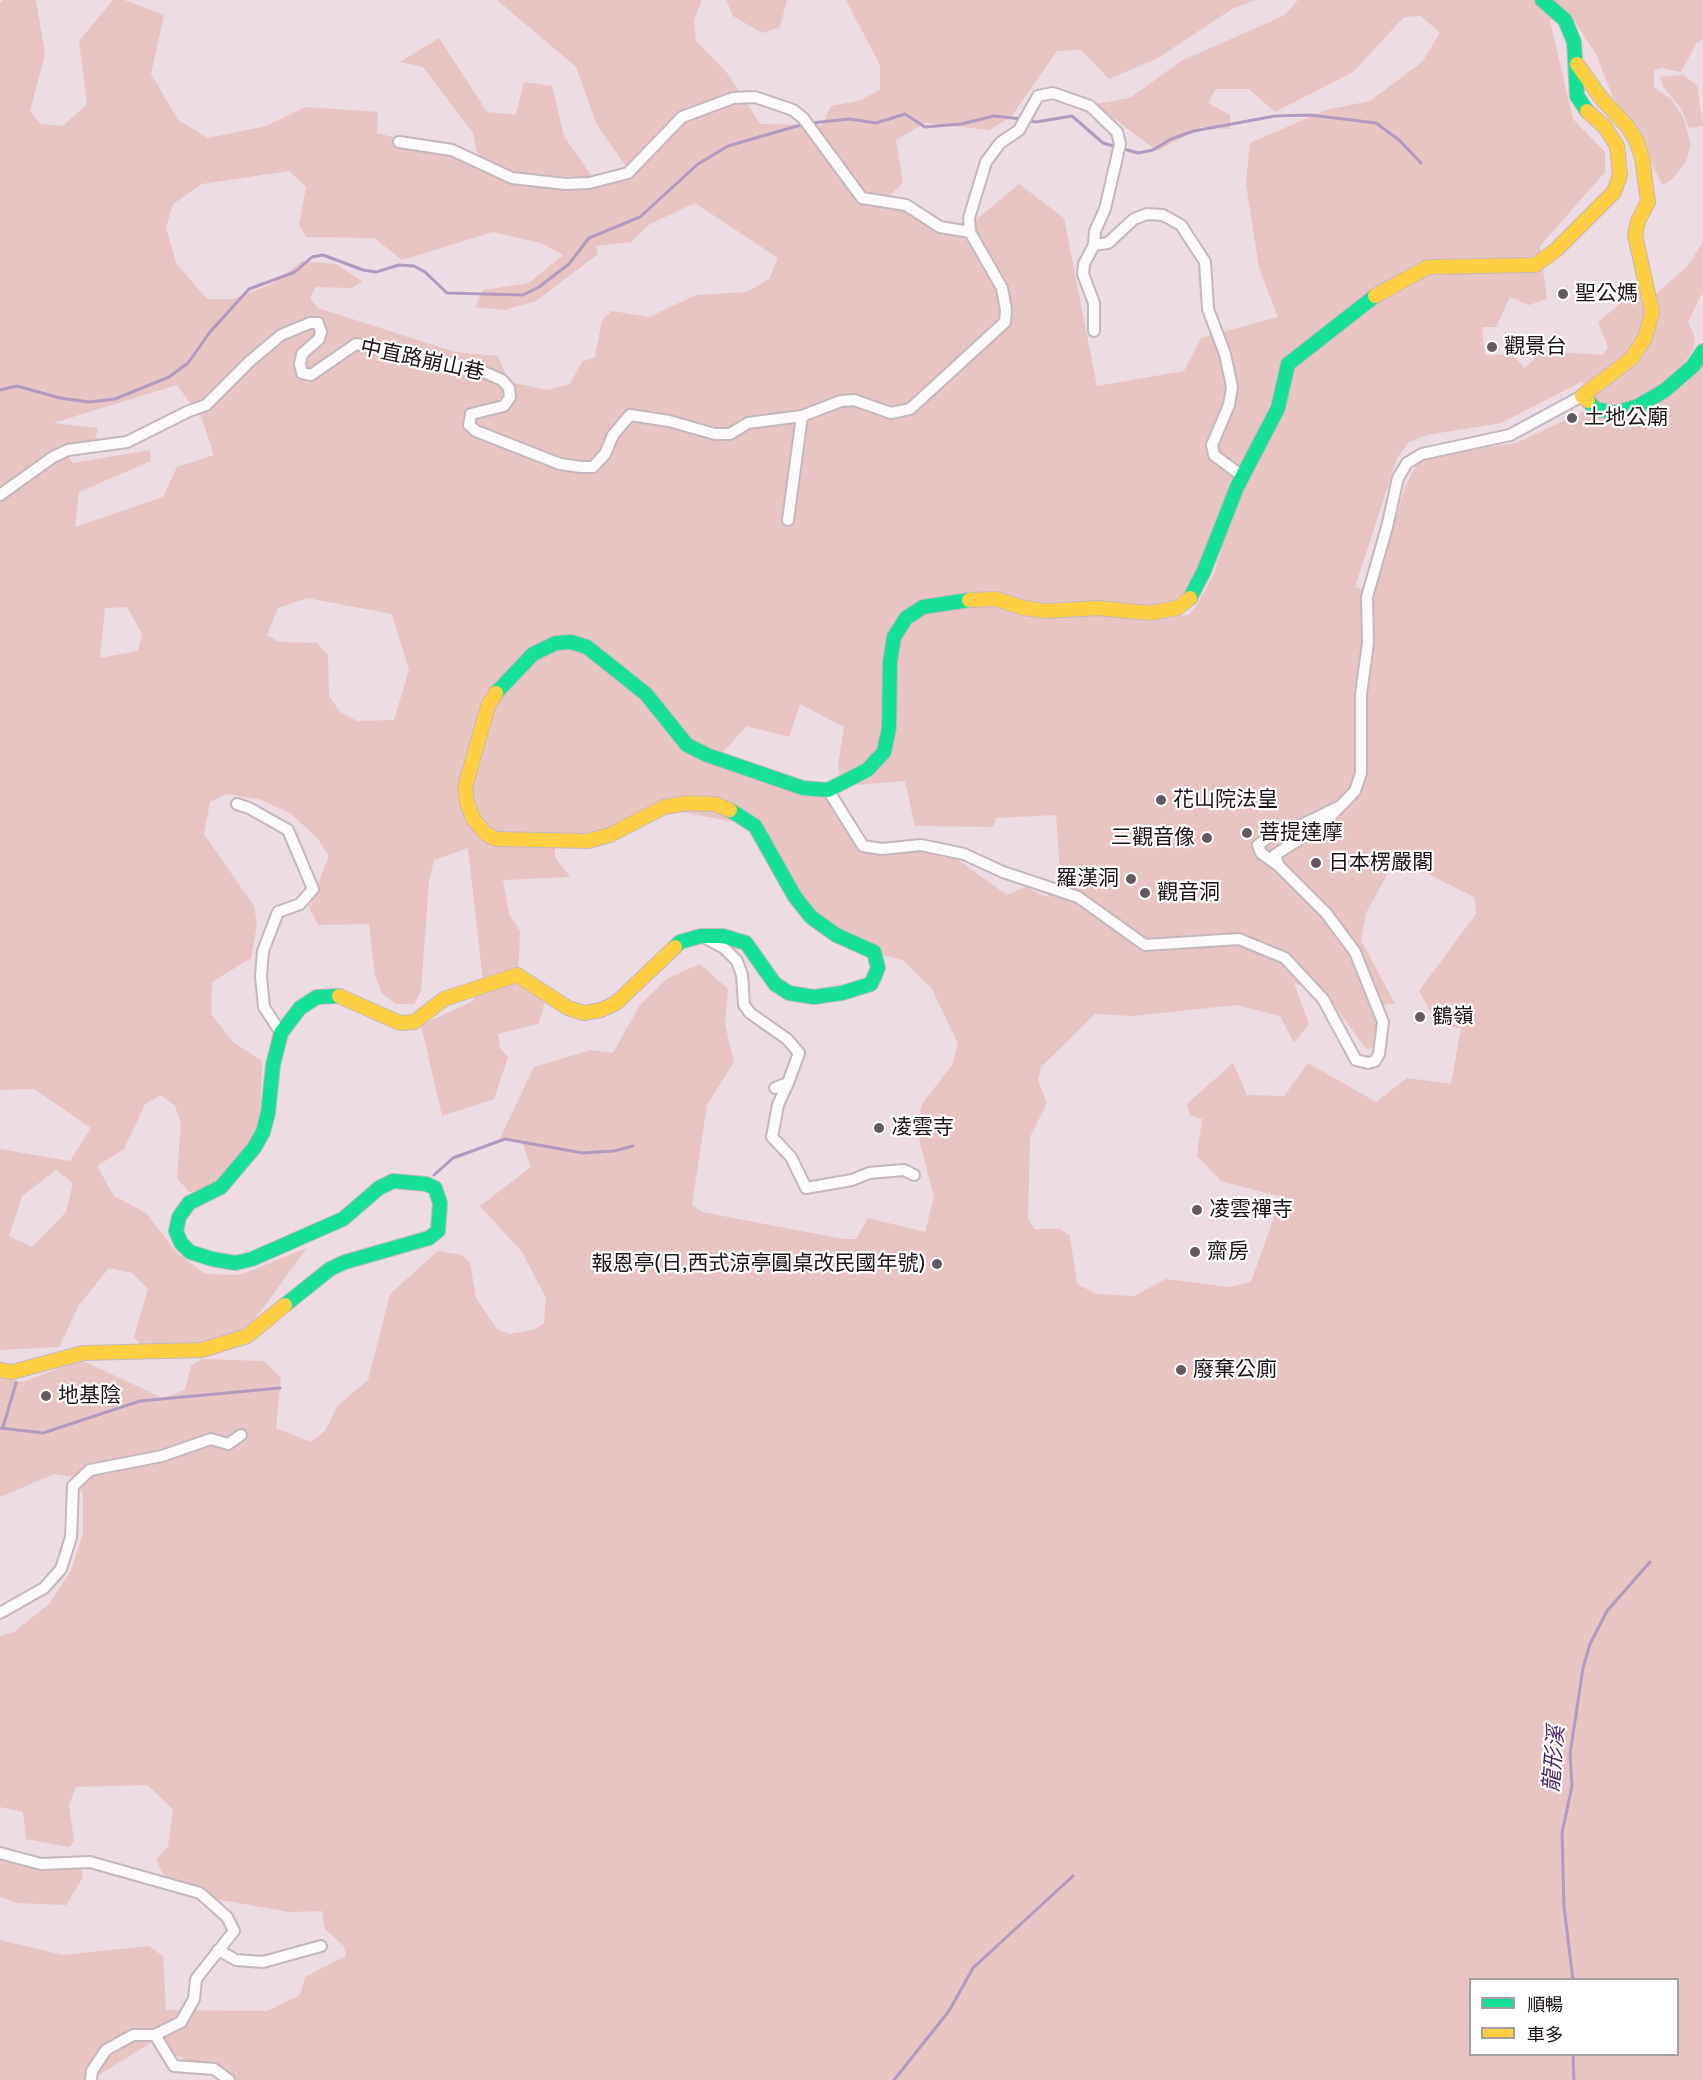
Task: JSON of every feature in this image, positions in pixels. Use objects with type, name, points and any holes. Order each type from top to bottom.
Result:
[{"type":"street","points":[[0,1370],[12,1372],[84,1353],[202,1350],[238,1340],[247,1336],[330,1269],[429,1238],[438,1231],[440,1203],[435,1188],[426,1184],[393,1181],[379,1188],[343,1219],[252,1259],[235,1263],[212,1259],[190,1252],[181,1243],[176,1231],[179,1217],[189,1203],[221,1187],[231,1179],[262,1132],[273,1065],[281,1033],[300,1008],[317,997],[338,995],[400,1023],[414,1022],[444,999],[505,976],[517,975],[568,1008],[584,1013],[601,1010],[616,1003],[680,942],[701,936],[723,936],[746,943],[775,984],[801,997],[824,996],[865,987],[874,981],[877,974],[874,952],[836,935],[811,917],[795,897],[760,833],[737,812],[715,804],[687,803],[664,807],[610,835],[588,841],[510,841],[496,839],[486,834],[474,820],[467,804],[465,787],[488,706],[501,685],[533,654],[556,643],[571,642],[586,647],[646,694],[687,745],[707,755],[803,788],[828,790],[867,770],[884,752],[889,728],[890,662],[894,637],[906,618],[923,607],[981,598],[996,598],[1024,608],[1046,611],[1098,608],[1150,613],[1177,608],[1191,597],[1204,571],[1242,476],[1278,408],[1288,364],[1300,352],[1325,336],[1365,302],[1394,283],[1428,267],[1535,265],[1556,250],[1614,192],[1620,175],[1617,146],[1605,128],[1588,112],[1577,96],[1577,63],[1574,42],[1564,20],[1542,0]]},
{"type":"street","points":[[1279,866],[1275,855],[1323,824],[1355,791],[1361,773],[1361,694],[1368,642],[1367,597],[1398,478],[1407,463],[1422,454],[1510,435],[1582,396],[1617,372],[1632,358],[1645,338],[1652,312],[1635,234],[1638,221],[1648,201],[1642,158],[1636,140],[1627,126],[1601,98],[1577,63]]},
{"type":"street","points":[[399,142],[452,150],[512,178],[566,184],[590,183],[628,173],[682,117],[733,98],[755,97],[793,110],[803,118],[862,198],[906,205],[940,227],[970,232],[969,218],[986,162],[1000,144],[1019,130],[1038,96],[1053,93],[1090,106],[1117,132],[1119,149],[1105,209],[1095,231],[1094,245],[1084,264],[1083,274],[1094,303],[1094,331]]},
{"type":"street","points":[[1094,245],[1108,243],[1134,219],[1147,214],[1163,216],[1181,225],[1194,242],[1205,262],[1208,309],[1225,354],[1232,387],[1229,405],[1212,445],[1214,455],[1242,476]]},
{"type":"street","name":"中直路崩山巷","points":[[0,495],[60,454],[127,442],[206,405],[249,362],[281,335],[310,323],[318,323],[321,332],[319,339],[302,354],[300,364],[302,373],[311,375],[356,344],[477,369],[502,380],[509,388],[510,397],[504,406],[471,414],[469,425],[476,431],[560,464],[593,467],[604,454],[613,435],[630,415],[659,419],[715,434],[730,434],[748,423],[802,416],[841,401],[854,400],[891,413],[910,409],[1005,322],[1006,310],[1002,288],[970,232]]},
{"type":"street","points":[[1582,396],[1596,409],[1615,413],[1638,406],[1664,391],[1693,366],[1703,351]]},
{"type":"street","points":[[788,520],[802,416]]},
{"type":"street","points":[[828,790],[863,846],[882,849],[921,845],[964,854],[1003,872],[1078,897],[1145,945],[1239,939],[1285,958],[1323,999],[1356,1060],[1375,1061],[1382,1040],[1383,1022],[1355,952],[1326,913],[1279,866],[1261,853],[1258,845],[1270,836],[1296,828],[1338,807]]},
{"type":"street","points":[[237,804],[249,808],[288,830],[313,889],[300,904],[278,912],[263,951],[261,976],[264,1007],[281,1033]]},
{"type":"street","points":[[701,936],[724,948],[737,961],[742,975],[744,1005],[750,1013],[787,1039],[799,1053],[778,1105],[772,1137],[790,1157],[806,1188],[852,1180],[869,1173],[904,1170],[914,1175]]},
{"type":"street","points":[[775,1088],[788,1083]]},
{"type":"street","points":[[0,1613],[44,1588],[61,1569],[70,1537],[73,1486],[90,1470],[162,1456],[211,1439],[228,1444],[241,1435]]},
{"type":"street","points":[[0,1852],[40,1863],[90,1862],[200,1893],[227,1917],[234,1931],[196,1979],[194,1999],[181,2022],[155,2035],[133,2035],[106,2050],[92,2071],[91,2080]]},
{"type":"street","points":[[218,1950],[236,1960],[263,1962],[321,1946]]},
{"type":"street","points":[[155,2035],[174,2066],[214,2069],[229,2080]]},
{"type":"shaded area","points":[[4,0],[36,0],[45,54],[30,111],[40,124],[63,126],[87,104],[79,41],[113,0],[124,0],[164,15],[151,74],[178,120],[208,138],[266,126],[306,107],[378,112],[377,133],[478,160],[473,133],[423,67],[400,62],[439,38],[487,112],[516,115],[524,82],[552,86],[564,136],[599,187],[628,170],[596,123],[576,67],[497,0],[702,0],[694,20],[696,41],[728,74],[760,124],[822,125],[831,106],[859,101],[880,90],[880,65],[846,0],[1256,0],[1232,9],[1158,58],[1109,79],[1081,50],[1057,51],[1011,117],[989,130],[925,123],[896,140],[903,183],[885,200],[963,231],[1019,184],[1064,218],[1097,386],[1184,371],[1201,338],[1278,317],[1259,268],[1246,184],[1250,143],[1326,110],[1370,101],[1422,62],[1440,33],[1421,16],[1404,17],[1353,72],[1275,112],[1249,89],[1216,89],[1208,103],[1230,115],[1230,129],[1202,127],[1157,151],[1095,104],[1130,98],[1181,61],[1285,15],[1298,0],[1703,0],[1703,39],[1696,44],[1681,72],[1662,68],[1654,70],[1654,87],[1671,99],[1683,117],[1691,144],[1686,162],[1672,179],[1663,185],[1612,95],[1596,54],[1575,22],[1557,13],[1550,21],[1573,119],[1605,152],[1605,172],[1540,246],[1547,299],[1529,305],[1510,297],[1496,327],[1482,327],[1485,355],[1513,355],[1525,368],[1542,351],[1603,355],[1608,347],[1598,322],[1621,303],[1625,284],[1657,293],[1688,266],[1703,242],[1703,291],[1688,322],[1695,337],[1693,350],[1675,376],[1673,383],[1686,384],[1703,360],[1703,2080],[222,2080],[152,2042],[91,2080],[0,2080],[0,1940],[63,1955],[149,1946],[163,1956],[166,2010],[267,2011],[300,1995],[305,1977],[346,1956],[344,1946],[325,1929],[322,1911],[289,1912],[210,1898],[169,1884],[156,1860],[168,1846],[173,1809],[147,1785],[76,1787],[69,1805],[74,1841],[69,1847],[26,1839],[23,1812],[0,1807],[0,1636],[14,1632],[49,1604],[71,1571],[83,1533],[83,1495],[74,1477],[54,1474],[0,1497],[0,1377],[23,1382],[81,1360],[163,1398],[185,1390],[191,1366],[201,1359],[264,1361],[281,1378],[276,1428],[311,1442],[325,1431],[338,1405],[368,1380],[390,1294],[438,1251],[462,1255],[470,1263],[476,1298],[497,1329],[509,1334],[534,1330],[544,1323],[546,1298],[522,1252],[480,1206],[531,1167],[523,1144],[500,1138],[534,1067],[591,1050],[613,1053],[640,1005],[668,978],[700,964],[728,989],[725,1024],[734,1062],[707,1105],[692,1205],[702,1212],[843,1239],[856,1239],[868,1218],[925,1232],[934,1197],[916,1128],[922,1104],[952,1065],[958,1044],[932,989],[903,960],[851,947],[828,932],[750,828],[739,823],[676,811],[615,833],[555,844],[555,857],[570,877],[503,880],[509,914],[520,931],[518,978],[545,1003],[538,1024],[498,1034],[500,1048],[508,1057],[494,1099],[442,1116],[421,1025],[473,1001],[483,981],[468,848],[434,860],[429,881],[421,991],[414,1004],[396,1004],[382,993],[375,976],[369,924],[318,925],[309,907],[329,856],[318,839],[290,813],[259,799],[226,794],[210,802],[204,834],[254,906],[257,925],[251,958],[212,982],[211,1014],[233,1042],[262,1061],[260,1127],[234,1171],[206,1190],[189,1192],[177,1178],[181,1123],[175,1106],[161,1095],[145,1104],[124,1149],[97,1166],[114,1196],[146,1213],[177,1253],[205,1274],[240,1275],[307,1248],[239,1341],[142,1346],[134,1337],[148,1289],[132,1273],[109,1268],[79,1305],[59,1347],[0,1350],[0,1149],[70,1161],[91,1128],[34,1089],[0,1090],[0,3]],"holes":[[[289,171],[306,187],[299,225],[306,237],[374,238],[402,260],[493,232],[541,243],[563,255],[529,283],[483,290],[475,307],[504,310],[536,301],[598,254],[596,246],[631,242],[650,224],[695,203],[778,258],[769,279],[747,292],[696,295],[649,317],[612,311],[602,320],[595,357],[582,362],[570,384],[547,390],[509,382],[498,356],[455,352],[318,308],[310,298],[316,287],[352,288],[362,281],[336,264],[302,261],[274,283],[233,299],[207,299],[176,263],[166,227],[173,204],[202,184]],[[1583,381],[1587,410],[1516,443],[1432,456],[1417,463],[1405,487],[1374,591],[1355,587],[1397,458],[1409,442],[1427,435],[1501,423]],[[177,385],[202,419],[214,455],[177,467],[163,497],[75,527],[79,492],[151,461],[150,450],[73,463],[67,455],[93,448],[98,428],[53,423]],[[1274,397],[1285,409],[1236,500],[1214,574],[1196,606],[1188,615],[1172,616],[1155,611],[1197,585],[1219,511]],[[307,598],[392,614],[409,670],[394,720],[357,721],[340,712],[329,696],[328,655],[317,643],[279,642],[267,635],[278,608]],[[127,607],[142,634],[138,651],[100,658],[105,608]],[[800,704],[844,727],[838,765],[842,786],[905,781],[915,826],[993,827],[996,818],[1056,815],[1060,872],[1047,897],[1025,887],[1007,895],[954,857],[862,844],[817,787],[718,757],[747,726],[789,737]],[[1396,858],[1474,897],[1476,914],[1419,991],[1439,1026],[1461,1028],[1451,1084],[1407,1078],[1376,1102],[1308,1063],[1284,1096],[1247,1095],[1233,1063],[1187,1104],[1190,1115],[1202,1119],[1197,1156],[1221,1181],[1281,1197],[1251,1282],[1228,1287],[1166,1279],[1134,1296],[1097,1294],[1077,1284],[1070,1236],[1060,1229],[1035,1229],[1028,1219],[1030,1137],[1047,1103],[1038,1080],[1041,1067],[1095,1014],[1133,1016],[1236,1005],[1280,1016],[1294,1043],[1309,1024],[1294,983],[1328,996],[1366,1049],[1387,1046],[1369,1005],[1395,1004],[1361,940],[1366,913]],[[56,1170],[73,1183],[66,1212],[32,1247],[9,1236],[22,1196]]]},
{"type":"shaded area","points":[[726,0],[787,0],[780,27],[762,33],[733,16]]},
{"type":"shaded area","points":[[1683,75],[1697,85],[1703,126],[1689,128],[1682,110],[1663,86],[1660,77]]},
{"type":"shaded area","points":[[0,1850],[55,1868],[81,1869],[83,1877],[66,1905],[18,1903],[0,1897]]},
{"type":"waterway","points":[[811,123],[850,119],[876,123],[905,114],[925,127],[961,124],[994,116],[1022,119]]},
{"type":"waterway","points":[[1028,121],[1036,122],[1072,116],[1103,143],[1138,153],[1153,150],[1171,139],[1194,131],[1275,116],[1310,115],[1376,123],[1399,140],[1421,163]]},
{"type":"waterway","points":[[0,390],[17,386],[60,398],[89,402],[115,399],[169,377],[188,363],[210,332],[249,289],[295,272],[312,257],[323,255],[363,270],[376,272],[399,265],[414,266],[425,272],[447,293],[523,295],[539,287],[569,264],[589,238],[640,217],[698,164],[728,146],[804,124]]},
{"type":"waterway","points":[[434,1175],[453,1158],[505,1139],[583,1153],[614,1151],[633,1146]]},
{"type":"waterway","points":[[3,1427],[16,1383]]},
{"type":"waterway","points":[[0,1428],[43,1433],[140,1401],[280,1388]]},
{"type":"waterway","name":"龍形溪","points":[[1573,1978],[1564,1907],[1562,1833],[1572,1786],[1570,1754],[1583,1668],[1590,1644],[1607,1611],[1650,1562]]},
{"type":"waterway","points":[[894,2080],[949,2011],[973,1968],[1073,1876]]},
{"type":"waterway","name":"龍形溪","points":[[1573,2056],[1574,2080]]},
{"type":"traffic: fast","points":[[1542,0],[1565,20],[1574,42],[1577,96],[1587,111]]},
{"type":"traffic: fast","points":[[1190,598],[1204,571],[1237,487],[1278,408],[1288,364],[1375,296]]},
{"type":"traffic: fast","points":[[1588,401],[1596,409],[1615,413],[1638,406],[1664,391],[1693,366],[1703,351]]},
{"type":"traffic: fast","points":[[496,693],[533,654],[556,643],[571,642],[587,647],[646,694],[687,745],[707,755],[803,788],[828,790],[867,770],[884,752],[889,728],[890,662],[894,637],[906,618],[923,607],[969,600]]},
{"type":"traffic: fast","points":[[675,947],[680,942],[701,936],[723,936],[746,943],[775,984],[789,993],[814,997],[842,993],[871,984],[878,968],[874,952],[836,935],[811,917],[795,897],[755,826],[730,810]]},
{"type":"traffic: fast","points":[[285,1305],[330,1269],[345,1262],[429,1238],[438,1231],[440,1203],[435,1188],[426,1184],[393,1181],[379,1188],[343,1219],[252,1259],[235,1263],[212,1259],[190,1252],[181,1243],[176,1231],[179,1217],[189,1203],[221,1187],[254,1148],[263,1132],[268,1113],[273,1065],[281,1033],[300,1008],[317,997],[339,996]]},
{"type":"traffic: slow","points":[[1577,64],[1601,98],[1627,126],[1636,140],[1642,158],[1648,202],[1638,221],[1635,235],[1652,312],[1645,338],[1632,358],[1582,396],[1588,401]]},
{"type":"traffic: slow","points":[[1375,296],[1428,267],[1535,265],[1556,250],[1614,192],[1620,175],[1617,146],[1605,127],[1587,111]]},
{"type":"traffic: slow","points":[[969,600],[996,599],[1024,608],[1046,611],[1098,608],[1150,613],[1177,608],[1190,598]]},
{"type":"traffic: slow","points":[[496,693],[488,706],[465,787],[467,803],[474,820],[486,834],[496,839],[588,841],[610,835],[664,807],[687,803],[715,804],[730,810]]},
{"type":"traffic: slow","points":[[339,996],[400,1023],[414,1022],[444,999],[517,975],[568,1008],[584,1013],[601,1010],[616,1003],[675,947]]},
{"type":"traffic: slow","points":[[0,1370],[12,1372],[83,1353],[202,1350],[247,1336],[285,1305]]},
{"type":"place","name":"聖公媽","points":[[1563,294]]},
{"type":"place","name":"觀景台","points":[[1492,347]]},
{"type":"place","name":"土地公廟","points":[[1572,418]]},
{"type":"place","name":"花山院法皇","points":[[1161,800]]},
{"type":"place","name":"菩提達摩","points":[[1247,833]]},
{"type":"place","name":"三觀音像","points":[[1207,838]]},
{"type":"place","name":"日本楞嚴閣","points":[[1316,863]]},
{"type":"place","name":"羅漢洞","points":[[1131,879]]},
{"type":"place","name":"觀音洞","points":[[1145,893]]},
{"type":"place","name":"鶴嶺","points":[[1420,1017]]},
{"type":"place","name":"凌雲寺","points":[[879,1128]]},
{"type":"place","name":"凌雲禪寺","points":[[1197,1210]]},
{"type":"place","name":"齋房","points":[[1195,1252]]},
{"type":"place","name":"報恩亭(日,西式涼亭圓桌改民國年號)","points":[[937,1264]]},
{"type":"place","name":"廢棄公廁","points":[[1181,1370]]},
{"type":"place","name":"地基陰","points":[[46,1396]]}]
